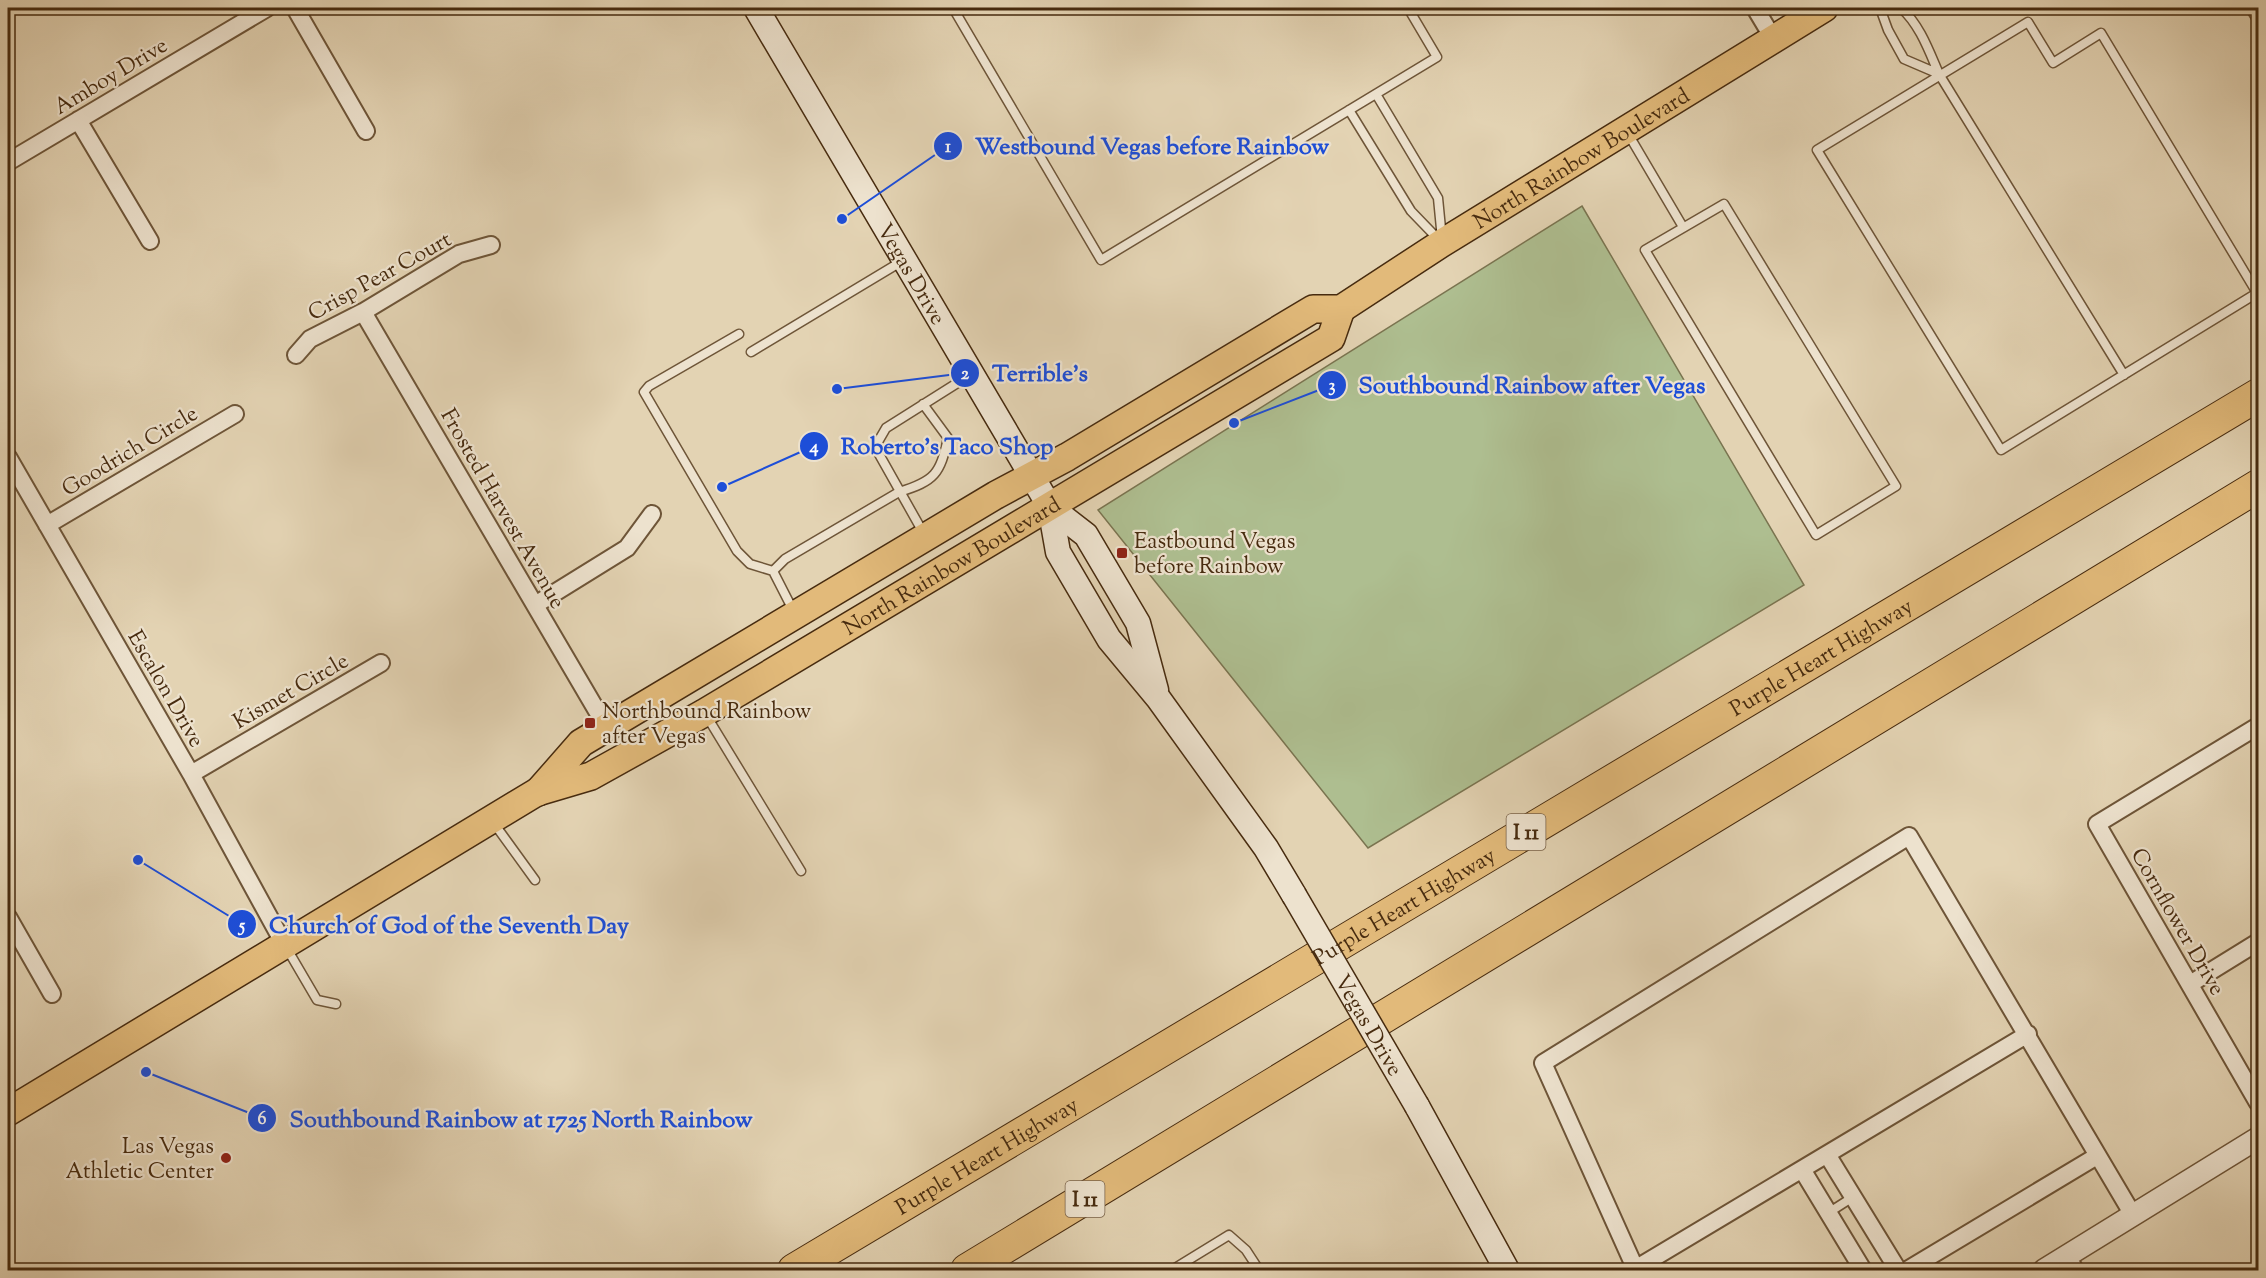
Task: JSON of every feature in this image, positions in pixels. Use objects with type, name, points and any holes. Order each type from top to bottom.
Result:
[{"type":"highway","name":"Purple Heart Highway","points":[[794,1270],[2259,395]]},
{"type":"highway","name":"I 11","points":[[967,1270],[2259,486]]},
{"type":"highway","points":[[1005,1270],[1204,1128]]},
{"type":"main road","name":"Vegas Drive","points":[[756,8],[1050,507],[1058,552],[1109,639],[1158,698],[1266,848],[1417,1106],[1508,1270]]},
{"type":"main road","name":"North Rainbow Boulevard","points":[[537,792],[582,743],[1313,309],[1341,309],[1442,243],[1824,8]]},
{"type":"main road","name":"North Rainbow Boulevard","points":[[8,1112],[537,792],[591,776],[704,713],[1331,338],[1341,309]]},
{"type":"main road","name":"Vegas Drive","points":[[1050,507],[1086,535],[1138,623],[1158,698]]},
{"type":"street","name":"Amboy Drive","points":[[8,162],[267,8]]},
{"type":"street","points":[[295,8],[366,131]]},
{"type":"street","points":[[1755,8],[1773,38]]},
{"type":"street","points":[[78,120],[150,241]]},
{"type":"street","name":"Crisp Pear Court","points":[[296,355],[310,339],[363,312],[459,254],[491,245]]},
{"type":"street","name":"Frosted Harvest Avenue","points":[[363,312],[607,728]]},
{"type":"street","name":"Goodrich Circle","points":[[46,525],[235,414]]},
{"type":"street","name":"Escalon Drive","points":[[8,457],[191,774],[284,944]]},
{"type":"street","points":[[535,605],[627,548],[652,514]]},
{"type":"street","name":"Kismet Circle","points":[[191,774],[381,663]]},
{"type":"street","name":"Cornflower Drive","points":[[2259,726],[2097,824],[2259,1103]]},
{"type":"street","points":[[2028,1034],[1636,1270],[1544,1063],[1909,836],[2028,1034],[2133,1215]]},
{"type":"street","points":[[8,917],[52,994]]},
{"type":"street","points":[[2190,984],[2259,942]]},
{"type":"street","points":[[2044,1270],[2071,1263],[2133,1215],[2259,1138]]},
{"type":"street","points":[[1828,1156],[1898,1270]]},
{"type":"street","points":[[1907,1270],[2097,1156]]},
{"type":"street","points":[[1803,1171],[1863,1270]]},
{"type":"lane","points":[[953,8],[1101,260],[1437,57],[1408,8]]},
{"type":"lane","points":[[1880,8],[1888,30],[1904,59],[1939,74]]},
{"type":"lane","points":[[1901,8],[1909,15],[1927,45],[1939,74],[2124,375]]},
{"type":"lane","points":[[2250,8],[2259,21]]},
{"type":"lane","points":[[2028,22],[2053,63],[2101,33],[2257,293],[2001,450],[1817,150],[1939,74],[2028,22]]},
{"type":"lane","points":[[1376,94],[1438,198],[1442,243]]},
{"type":"lane","points":[[1349,110],[1411,212],[1442,243]]},
{"type":"lane","points":[[1625,129],[1683,227]]},
{"type":"lane","points":[[1724,204],[1896,486],[1816,535],[1645,250],[1683,227],[1724,204]]},
{"type":"lane","points":[[751,352],[904,260]]},
{"type":"lane","points":[[740,334],[649,386],[644,392],[737,551],[750,564],[773,571],[796,615]]},
{"type":"lane","points":[[926,537],[875,447],[886,429],[972,374]]},
{"type":"lane","points":[[773,571],[785,560],[899,492],[920,486],[937,474],[943,461],[948,438],[923,404]]},
{"type":"lane","points":[[704,713],[801,871]]},
{"type":"lane","points":[[492,820],[535,880]]},
{"type":"lane","points":[[284,944],[317,1000],[336,1004]]},
{"type":"lane","points":[[1828,1213],[1853,1197]]},
{"type":"lane","points":[[1172,1270],[1229,1235],[1246,1250],[1259,1270]]},
{"type":"green space","points":[[1582,206],[1804,585],[1368,848],[1098,510]]},
{"type":"place","name":"Westbound Vegas before Rainbow","points":[[842,219]]},
{"type":"place","name":"Terrible's","points":[[837,389]]},
{"type":"place","name":"Southbound Rainbow after Vegas","points":[[1234,423]]},
{"type":"place","name":"Roberto's Taco Shop","points":[[722,487]]},
{"type":"place","name":"Eastbound Vegas before Rainbow","points":[[1122,553]]},
{"type":"place","name":"Northbound Rainbow after Vegas","points":[[590,723]]},
{"type":"place","name":"Church of God of the Seventh Day","points":[[138,860]]},
{"type":"place","name":"Southbound Rainbow at 1725 North Rainbow","points":[[146,1072]]},
{"type":"place","name":"Las Vegas Athletic Center","points":[[226,1158]]}]
